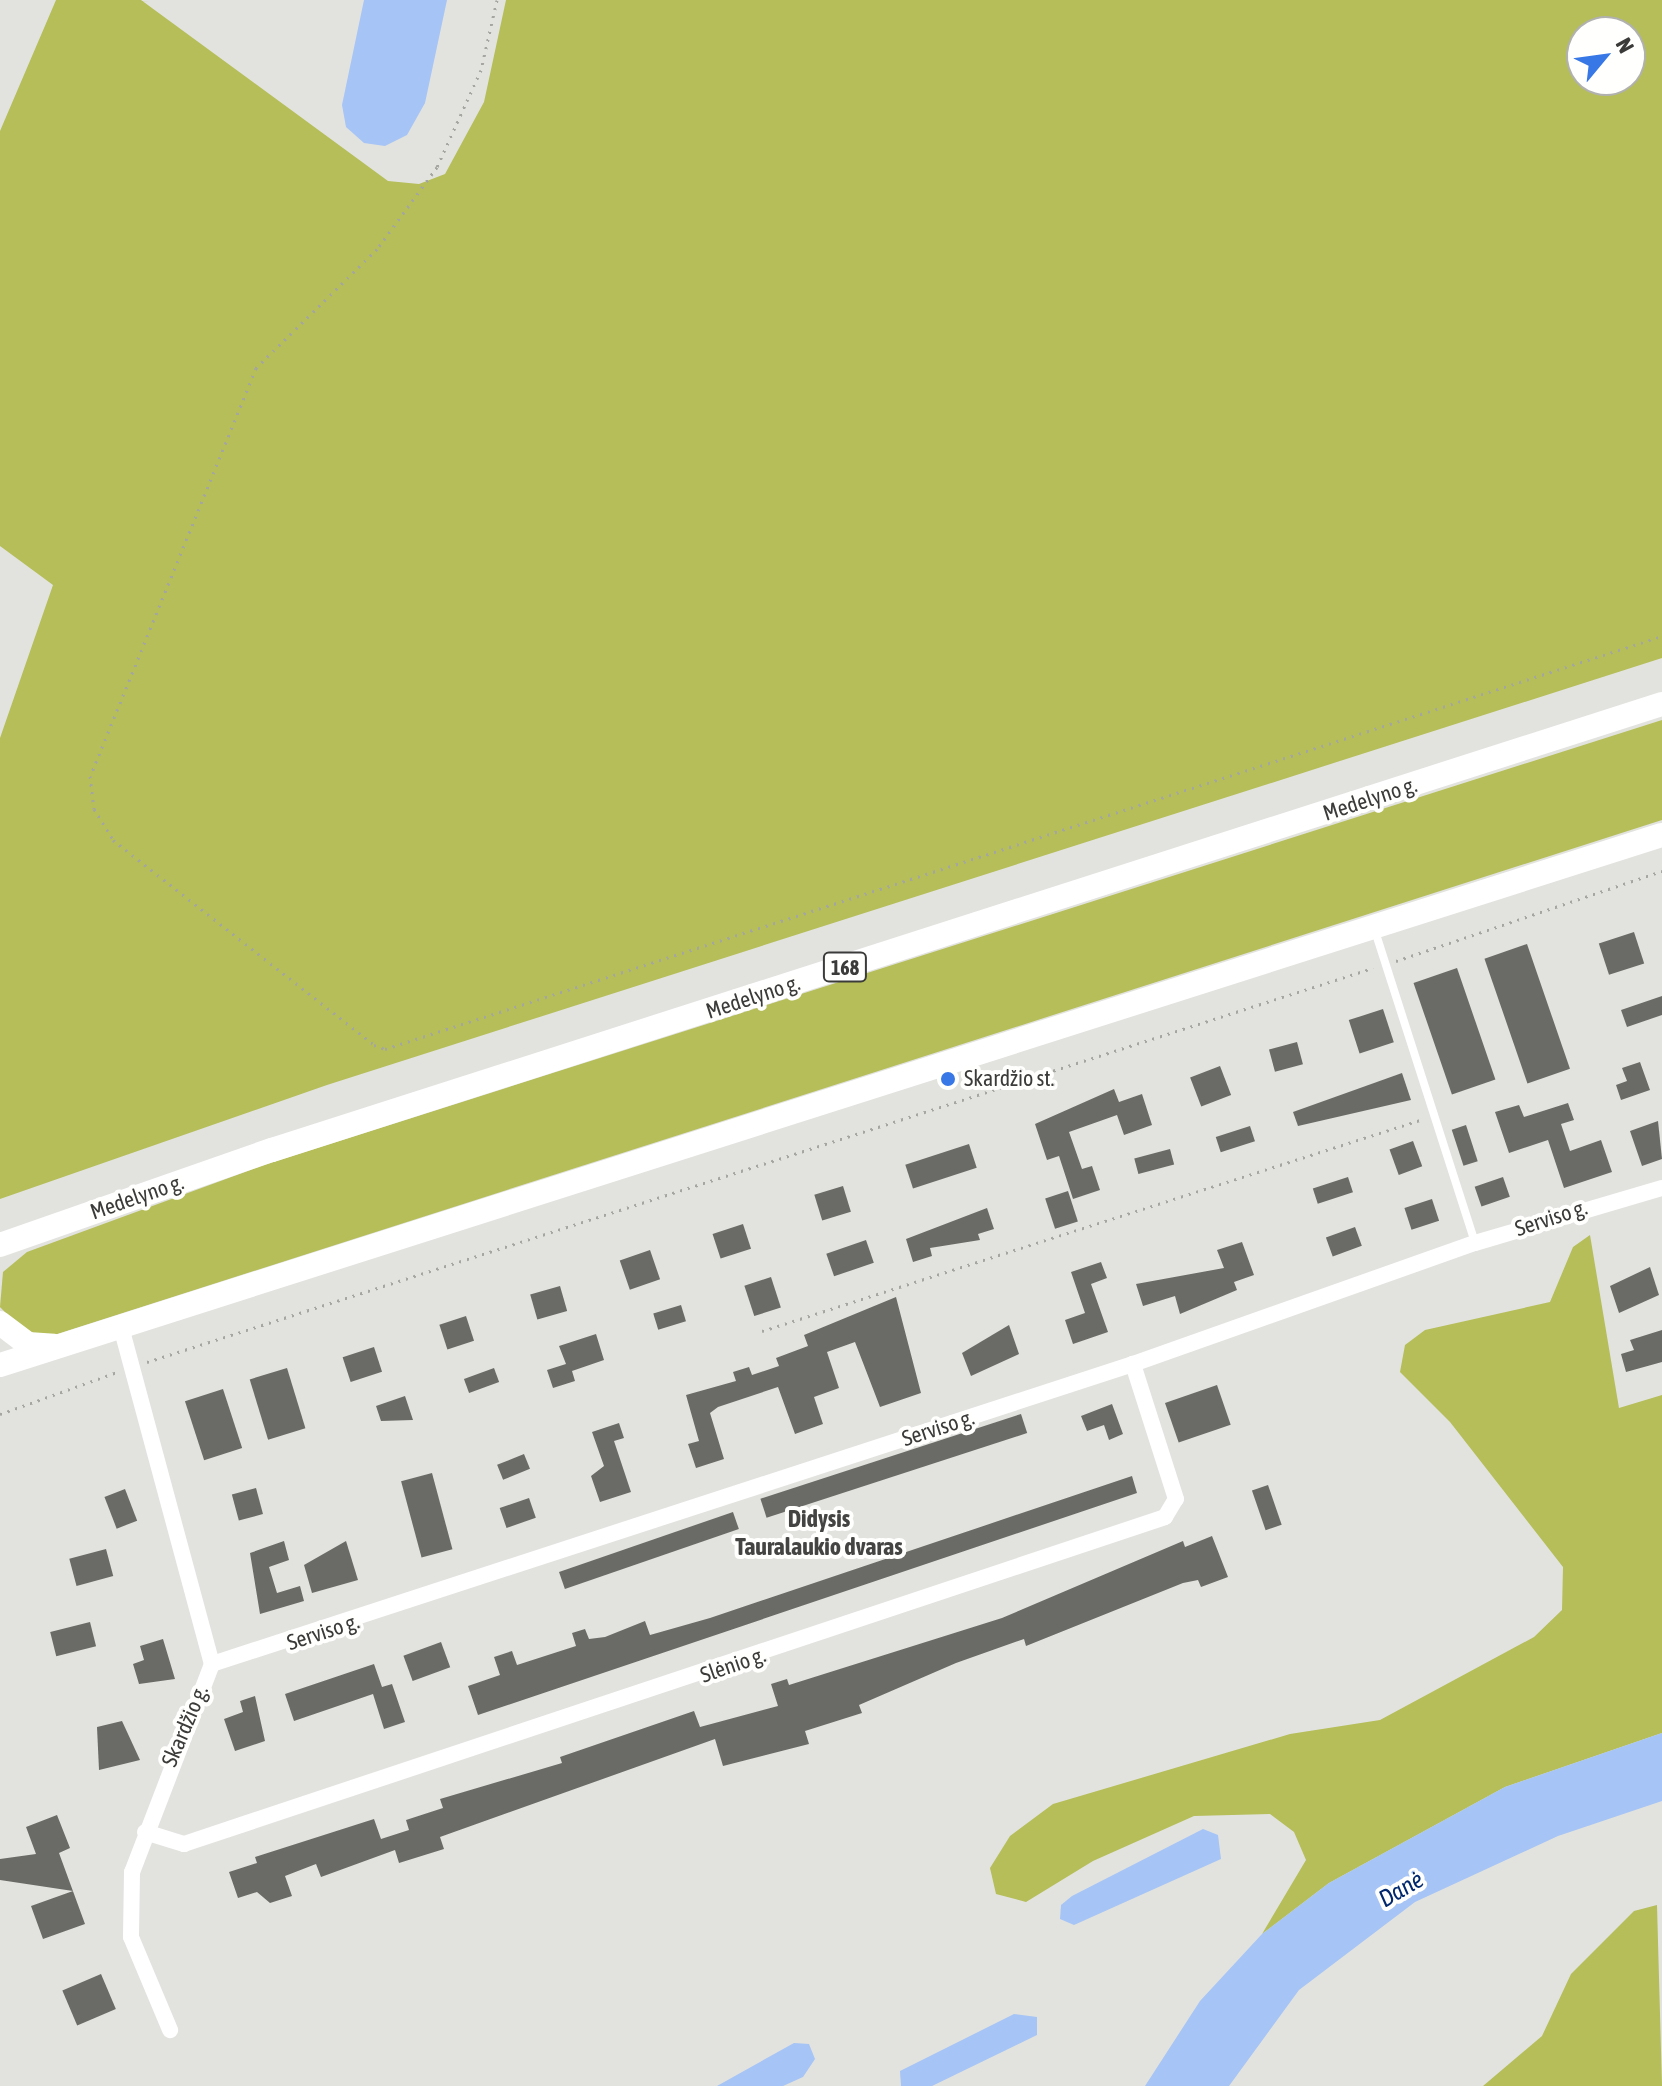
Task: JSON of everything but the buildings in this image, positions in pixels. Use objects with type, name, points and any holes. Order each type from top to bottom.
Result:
[{"type":"main road","name":"Medelyno g.","points":[[28,1234],[1662,704]]},
{"type":"main road","points":[[0,1365],[1662,835]]},
{"type":"main road","name":"168","points":[[0,1245],[28,1234]]},
{"type":"main road","points":[[0,1264],[28,1234]]},
{"type":"main road","points":[[0,1323],[28,1344],[60,1346]]},
{"type":"street","name":"Serviso g.","points":[[212,1664],[1133,1364],[1475,1243],[1662,1188]]},
{"type":"street","name":"Skardžio g.","points":[[121,1327],[212,1664],[132,1872],[131,1937],[170,2030]]},
{"type":"street","name":"Slėnio g.","points":[[145,1832],[184,1844],[1165,1517],[1176,1499],[1133,1364]]},
{"type":"lane","points":[[1373,926],[1475,1243]]},
{"type":"path","points":[[497,0],[481,70],[437,167],[377,249],[256,368],[90,776],[94,809],[113,840],[374,1045],[385,1049],[1662,636]]},
{"type":"path","points":[[0,1414],[133,1367],[1385,964],[1662,871]]},
{"type":"path","points":[[762,1331],[1434,1116]]},
{"type":"green space","points":[[56,0],[141,0],[388,181],[419,184],[445,174],[484,102],[506,0],[1662,0],[1662,658],[327,1085],[0,1199],[0,738],[53,585],[0,546],[0,131]]},
{"type":"green space","points":[[1662,720],[1662,820],[51,1336],[25,1333],[0,1307],[3,1272],[27,1252],[264,1165]]},
{"type":"green space","points":[[1590,1235],[1619,1408],[1662,1395],[1662,1733],[1505,1787],[1329,1883],[1262,1934],[1306,1860],[1294,1832],[1270,1814],[1194,1816],[1093,1861],[1026,1902],[996,1894],[990,1868],[1010,1836],[1053,1804],[1290,1734],[1380,1720],[1534,1637],[1562,1610],[1563,1567],[1450,1422],[1400,1372],[1405,1345],[1425,1330],[1550,1302],[1573,1247]]},
{"type":"green space","points":[[1657,1905],[1662,2086],[1483,2086],[1542,2036],[1571,1974],[1634,1911]]},
{"type":"water","points":[[364,0],[447,0],[425,103],[407,135],[385,146],[364,143],[346,127],[342,105]]},
{"type":"water","name":"Danė","points":[[1662,1733],[1662,1801],[1558,1836],[1415,1902],[1299,1990],[1229,2086],[1145,2086],[1200,2001],[1262,1934],[1329,1883],[1505,1787]]},
{"type":"water","points":[[1203,1829],[1218,1835],[1221,1859],[1074,1925],[1060,1919],[1061,1905],[1072,1896]]},
{"type":"water","points":[[1014,2014],[1037,2017],[1037,2035],[932,2086],[901,2086],[900,2071]]},
{"type":"water","points":[[794,2043],[809,2044],[815,2059],[803,2077],[783,2086],[717,2086]]},
{"type":"place","name":"Skardžio st.","points":[[948,1079]]},
{"type":"district","name":"Didysis Tauralaukio dvaras","points":[[819,1533]]}]
